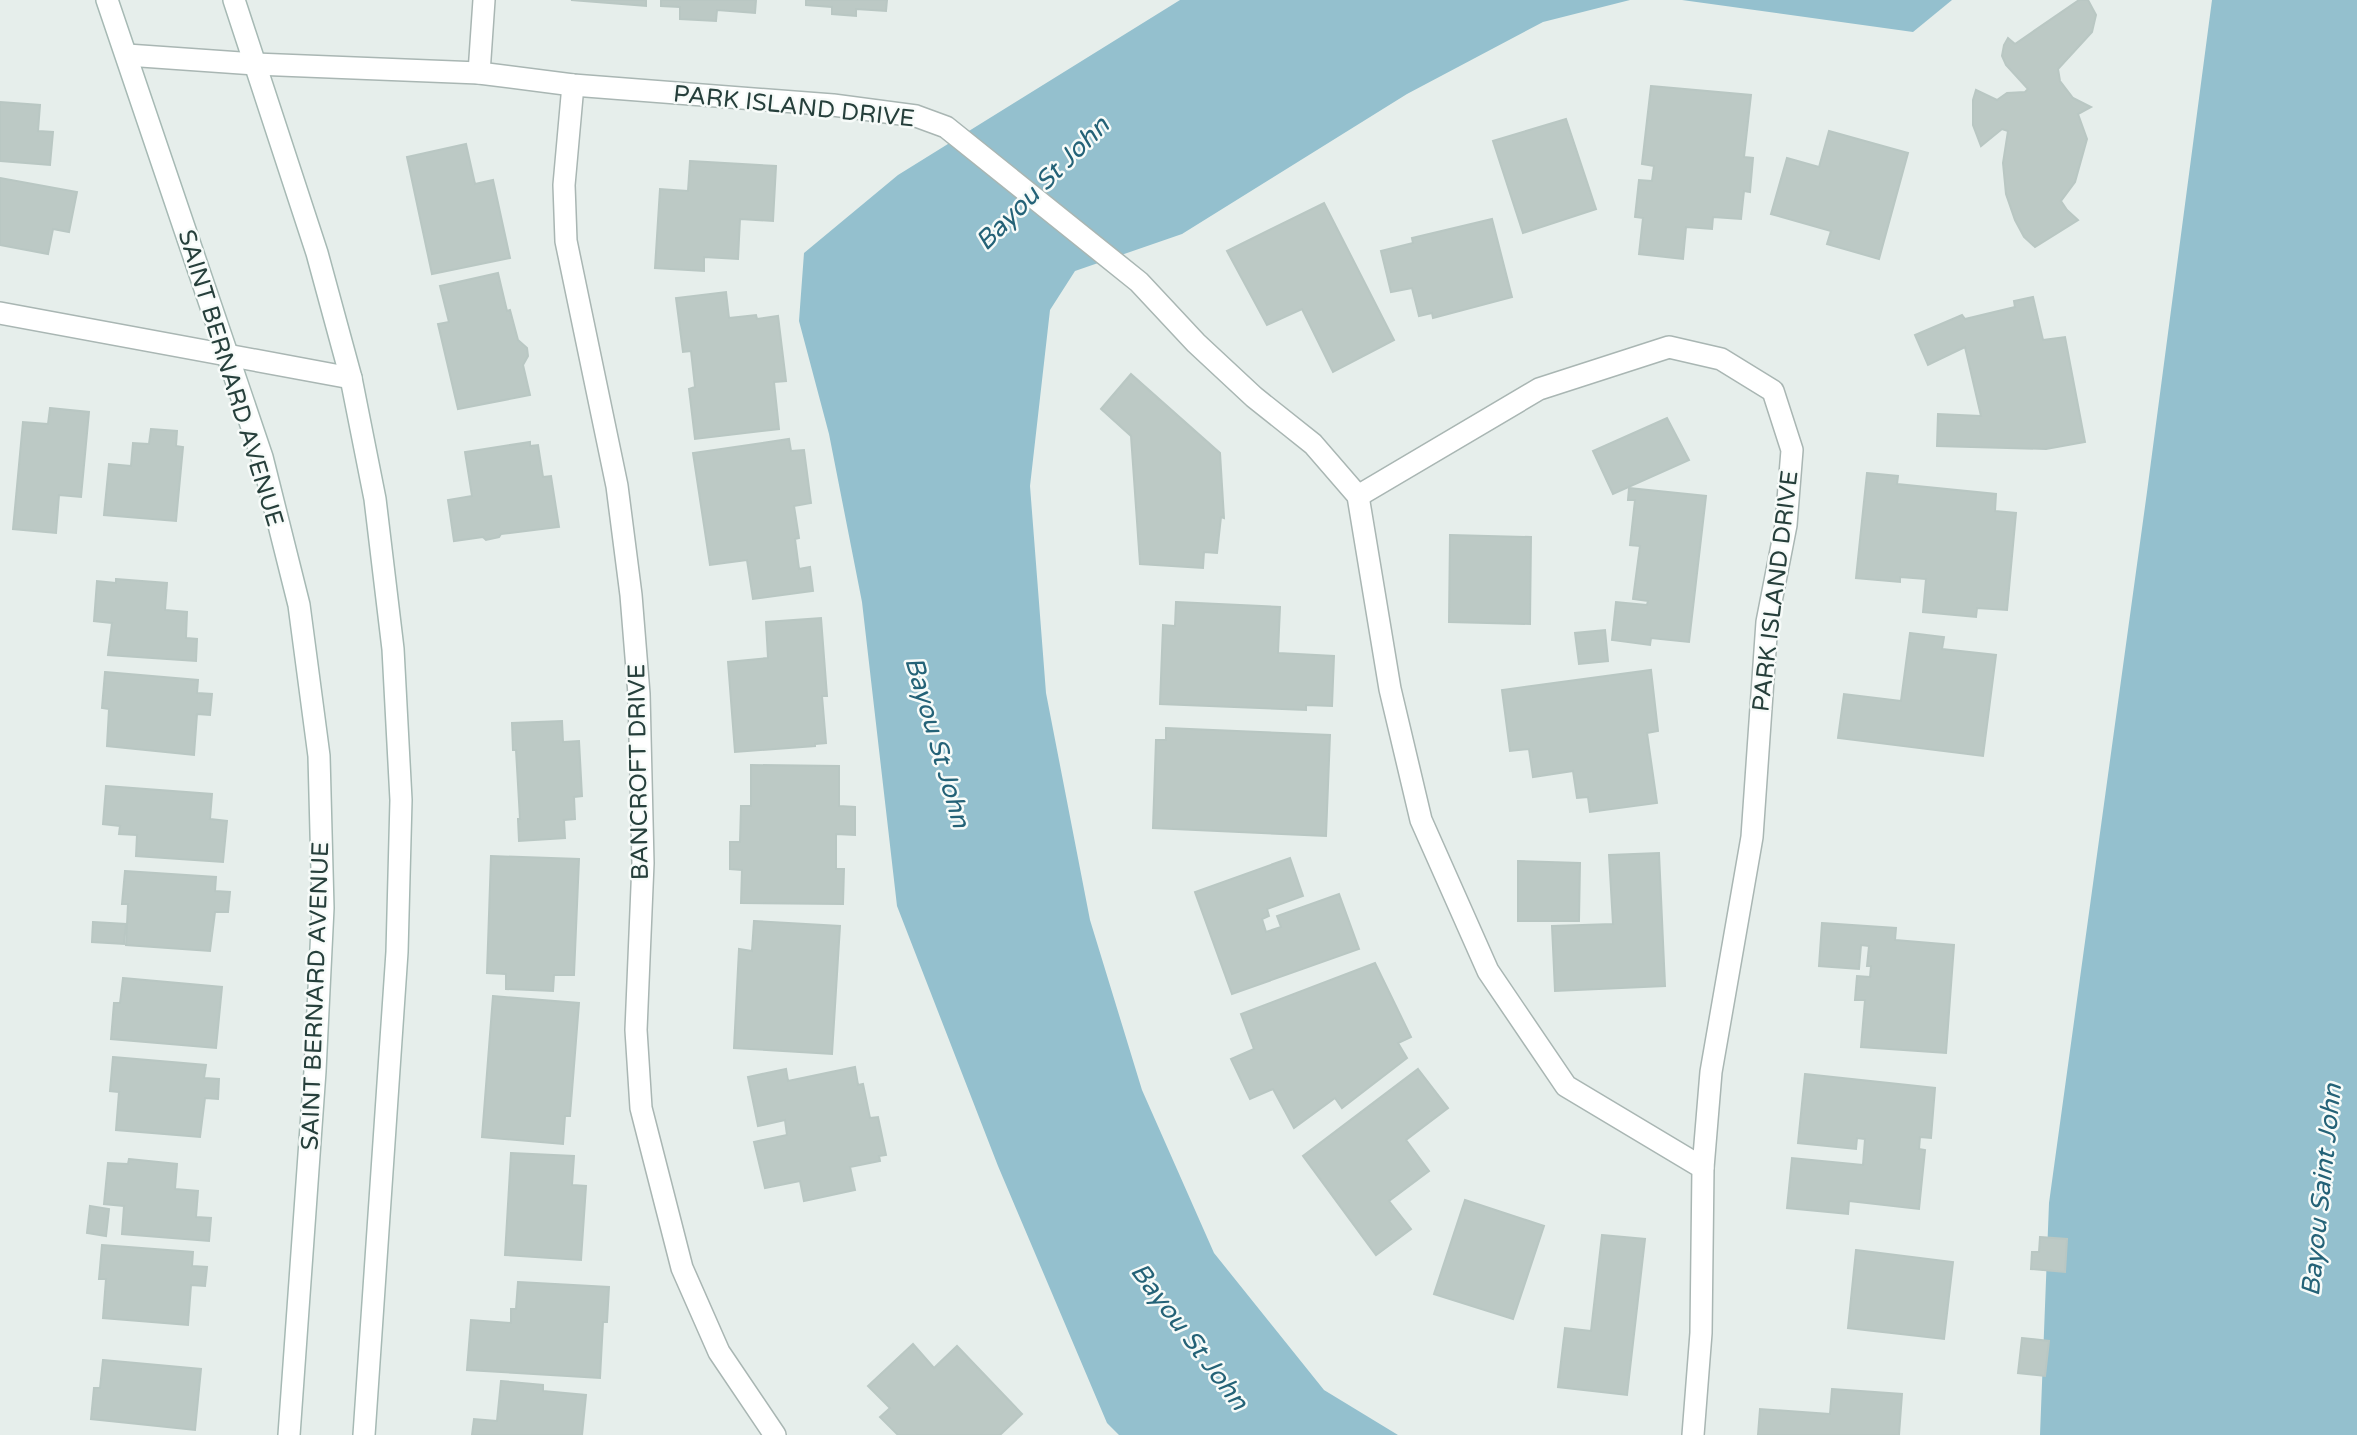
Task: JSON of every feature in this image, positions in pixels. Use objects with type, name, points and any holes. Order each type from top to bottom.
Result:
[{"type":"street","name":"SAINT BERNARD AVENUE","points":[[107,0],[262,457],[299,605],[319,755],[323,908],[314,1084],[289,1435]]},
{"type":"street","points":[[234,0],[317,253],[351,378],[375,499],[393,649],[401,800],[397,952],[364,1435]]},
{"type":"street","points":[[479,73],[484,0]]},
{"type":"street","name":"PARK ISLAND DRIVE","points":[[127,55],[255,64],[479,73],[573,85],[833,105],[916,116],[946,127],[1139,282],[1196,343],[1313,444],[1358,496],[1539,389],[1669,346],[1721,359],[1773,391],[1792,450],[1787,525],[1767,622],[1752,837],[1711,1072],[1703,1168],[1701,1333],[1693,1435]]},
{"type":"street","name":"BANCROFT DRIVE","points":[[573,85],[564,185],[566,241],[617,486],[631,595],[639,694],[643,863],[636,1030],[641,1108],[682,1268],[719,1352],[775,1435]]},
{"type":"street","points":[[0,313],[351,378]]},
{"type":"street","points":[[1358,496],[1390,689],[1421,821],[1488,971],[1566,1086],[1703,1168]]},
{"type":"water","name":"Bayou St John","points":[[1180,0],[1630,0],[1543,22],[1407,94],[1182,234],[1075,271],[1050,310],[1030,486],[1046,693],[1090,920],[1142,1090],[1214,1253],[1324,1390],[1398,1435],[1119,1435],[1107,1423],[998,1166],[897,906],[862,602],[829,434],[799,321],[804,253],[898,175]]},
{"type":"water","points":[[1682,0],[1952,0],[1913,32]]},
{"type":"water","name":"Bayou Saint John","points":[[2212,0],[2357,0],[2357,1435],[2040,1435],[2049,1203]]},
{"type":"building","points":[[571,0],[646,0],[646,6]]},
{"type":"building","points":[[661,0],[756,0],[755,13],[717,10],[716,21],[680,19],[680,7],[661,6]]},
{"type":"building","points":[[806,0],[887,0],[886,11],[856,9],[856,16],[832,14],[832,7],[806,5]]},
{"type":"building","points":[[2079,0],[2088,0],[2096,15],[2092,32],[2058,69],[2060,81],[2073,98],[2091,107],[2078,114],[2087,139],[2075,182],[2061,201],[2078,220],[2035,247],[2024,237],[2006,194],[2003,163],[2008,131],[2002,129],[1981,146],[1973,125],[1973,100],[1976,90],[1997,100],[2007,93],[2025,92],[2028,89],[2006,65],[2002,56],[2008,38],[2015,44]]},
{"type":"building","points":[[1651,86],[1751,95],[1744,157],[1753,158],[1750,192],[1744,191],[1741,219],[1713,217],[1712,229],[1686,227],[1683,259],[1639,254],[1643,218],[1635,217],[1639,180],[1652,181],[1654,166],[1642,164]]},
{"type":"building","points":[[0,102],[40,105],[38,131],[53,132],[50,165],[0,161]]},
{"type":"building","points":[[1566,119],[1596,209],[1523,233],[1493,141]]},
{"type":"building","points":[[1829,131],[1908,153],[1879,259],[1827,244],[1831,231],[1771,214],[1787,158],[1819,167]]},
{"type":"building","points":[[466,144],[475,184],[493,180],[510,258],[432,274],[407,157]]},
{"type":"building","points":[[690,161],[776,166],[773,221],[740,219],[738,259],[704,257],[704,271],[655,268],[660,189],[688,191]]},
{"type":"building","points":[[0,178],[77,192],[69,232],[53,229],[48,254],[0,245]]},
{"type":"building","points":[[1324,203],[1394,340],[1333,372],[1302,309],[1267,325],[1227,251]]},
{"type":"building","points":[[1492,219],[1512,297],[1433,318],[1432,313],[1419,316],[1412,288],[1391,292],[1381,251],[1413,243],[1412,238]]},
{"type":"building","points":[[498,273],[507,311],[510,310],[518,340],[527,348],[528,356],[523,365],[530,395],[458,409],[438,324],[449,322],[440,286]]},
{"type":"building","points":[[726,292],[729,318],[756,315],[757,319],[778,316],[786,381],[774,382],[779,429],[695,439],[689,389],[695,387],[691,351],[683,352],[676,298]]},
{"type":"building","points":[[2033,297],[2043,340],[2065,337],[2085,442],[2046,449],[1937,446],[1938,414],[1981,416],[1965,347],[1928,365],[1915,335],[1962,315],[1965,319],[2015,307],[2014,301]]},
{"type":"building","points":[[1131,374],[1220,453],[1224,518],[1221,517],[1217,553],[1204,552],[1203,568],[1140,564],[1131,436],[1101,409]]},
{"type":"building","points":[[50,408],[89,412],[81,497],[59,495],[56,533],[13,529],[23,422],[48,424]]},
{"type":"building","points":[[1667,418],[1689,460],[1613,494],[1593,451]]},
{"type":"building","points":[[151,429],[177,431],[176,446],[183,447],[176,521],[104,515],[109,464],[131,466],[133,443],[149,444]]},
{"type":"building","points":[[789,439],[791,451],[804,450],[811,503],[794,506],[799,538],[795,539],[799,569],[810,567],[813,591],[753,599],[747,560],[710,565],[693,453]]},
{"type":"building","points":[[530,442],[530,446],[538,445],[543,477],[551,476],[559,527],[501,534],[486,540],[483,537],[454,541],[448,500],[472,496],[465,452]]},
{"type":"building","points":[[1867,473],[1898,476],[1897,484],[1996,494],[1995,511],[2016,513],[2007,610],[1977,608],[1976,617],[1923,612],[1926,579],[1900,577],[1900,582],[1856,578]]},
{"type":"building","points":[[1629,488],[1706,496],[1689,642],[1651,638],[1650,645],[1612,640],[1616,602],[1647,605],[1648,601],[1633,599],[1640,546],[1630,545],[1635,500],[1628,500]]},
{"type":"building","points":[[1450,535],[1531,537],[1530,624],[1449,622]]},
{"type":"building","points":[[116,579],[167,583],[165,610],[187,612],[186,638],[197,639],[196,661],[108,655],[112,623],[94,621],[97,581],[116,583]]},
{"type":"building","points":[[1176,602],[1280,607],[1278,653],[1334,656],[1332,706],[1306,705],[1306,710],[1160,704],[1163,625],[1175,626]]},
{"type":"building","points":[[821,618],[827,696],[822,696],[826,743],[735,752],[728,662],[768,658],[766,622]]},
{"type":"building","points":[[1605,630],[1608,661],[1579,664],[1575,633]]},
{"type":"building","points":[[1910,633],[1944,637],[1942,649],[1996,655],[1983,756],[1838,738],[1844,694],[1901,701]]},
{"type":"building","points":[[1651,670],[1658,731],[1647,733],[1657,803],[1590,812],[1588,797],[1577,798],[1573,771],[1533,777],[1529,749],[1510,751],[1502,690]]},
{"type":"building","points":[[105,672],[198,680],[197,693],[212,694],[210,715],[197,714],[194,755],[107,746],[109,709],[102,708]]},
{"type":"building","points":[[562,721],[563,742],[579,741],[582,796],[574,797],[575,819],[564,820],[565,838],[519,841],[516,750],[513,750],[512,723]]},
{"type":"building","points":[[1166,728],[1330,735],[1326,836],[1153,828],[1156,740],[1166,740]]},
{"type":"building","points":[[751,765],[839,766],[839,806],[855,807],[855,835],[836,834],[836,869],[844,869],[843,904],[741,903],[742,870],[730,869],[730,842],[740,842],[741,806],[751,806]]},
{"type":"building","points":[[106,786],[212,794],[210,819],[227,821],[223,862],[136,856],[137,835],[119,834],[120,826],[103,824]]},
{"type":"building","points":[[1659,853],[1665,986],[1555,991],[1552,926],[1613,924],[1609,855]]},
{"type":"building","points":[[491,856],[579,859],[574,975],[554,975],[553,991],[506,989],[506,974],[487,973]]},
{"type":"building","points":[[1290,858],[1303,896],[1267,909],[1269,916],[1262,919],[1266,932],[1281,927],[1277,916],[1339,894],[1359,949],[1232,994],[1195,892]]},
{"type":"building","points":[[1518,861],[1580,863],[1579,921],[1518,921]]},
{"type":"building","points":[[125,871],[216,877],[215,891],[230,892],[228,912],[215,912],[210,951],[126,945],[128,904],[122,904]]},
{"type":"building","points":[[754,921],[840,926],[832,1054],[734,1048],[739,949],[752,951]]},
{"type":"building","points":[[93,922],[126,924],[124,944],[92,942]]},
{"type":"building","points":[[1822,923],[1896,928],[1895,940],[1954,945],[1946,1053],[1861,1047],[1865,1000],[1855,1000],[1857,976],[1870,977],[1871,966],[1867,966],[1869,946],[1861,945],[1859,969],[1819,966]]},
{"type":"building","points":[[1375,963],[1411,1037],[1398,1043],[1407,1058],[1342,1108],[1335,1098],[1294,1128],[1273,1089],[1250,1099],[1231,1059],[1254,1049],[1241,1014]]},
{"type":"building","points":[[123,978],[222,987],[216,1048],[111,1039],[114,1003],[120,1003]]},
{"type":"building","points":[[493,996],[579,1003],[570,1116],[565,1116],[563,1144],[482,1137]]},
{"type":"building","points":[[113,1057],[206,1065],[204,1078],[219,1079],[218,1099],[205,1098],[200,1137],[116,1130],[119,1092],[110,1091]]},
{"type":"building","points":[[855,1067],[858,1085],[863,1084],[870,1118],[878,1117],[886,1155],[879,1156],[880,1161],[850,1167],[855,1190],[804,1201],[800,1181],[765,1188],[754,1142],[787,1135],[785,1120],[758,1126],[748,1077],[786,1069],[788,1081]]},
{"type":"building","points":[[1418,1069],[1448,1108],[1406,1140],[1429,1171],[1389,1201],[1411,1229],[1376,1255],[1303,1156]]},
{"type":"building","points":[[1805,1074],[1935,1088],[1931,1138],[1920,1137],[1919,1149],[1925,1150],[1919,1209],[1849,1201],[1848,1214],[1787,1208],[1792,1158],[1863,1165],[1865,1139],[1857,1138],[1856,1149],[1798,1143]]},
{"type":"building","points":[[511,1153],[574,1156],[572,1185],[586,1186],[581,1260],[505,1255]]},
{"type":"building","points":[[129,1159],[177,1164],[175,1189],[198,1191],[196,1217],[211,1218],[209,1241],[122,1234],[124,1206],[104,1204],[108,1163],[128,1164]]},
{"type":"building","points":[[1465,1200],[1544,1226],[1513,1319],[1434,1294]]},
{"type":"building","points":[[90,1206],[109,1209],[106,1236],[87,1233]]},
{"type":"building","points":[[1602,1235],[1645,1239],[1627,1395],[1558,1387],[1565,1328],[1591,1331]]},
{"type":"building","points":[[2040,1237],[2067,1239],[2065,1272],[2031,1269],[2032,1252],[2039,1252]]},
{"type":"building","points":[[102,1245],[193,1252],[192,1266],[207,1267],[205,1286],[191,1285],[188,1325],[103,1318],[106,1279],[99,1279]]},
{"type":"building","points":[[1856,1250],[1953,1262],[1944,1339],[1848,1328]]},
{"type":"building","points":[[518,1282],[609,1287],[607,1322],[603,1322],[600,1378],[467,1370],[471,1320],[511,1323],[511,1309],[516,1309]]},
{"type":"building","points":[[2022,1338],[2049,1341],[2045,1376],[2018,1373]]},
{"type":"building","points":[[913,1344],[934,1368],[957,1346],[1022,1414],[1000,1435],[898,1435],[880,1417],[890,1408],[868,1386]]},
{"type":"building","points":[[103,1360],[201,1369],[195,1430],[91,1419],[94,1388],[100,1388]]},
{"type":"building","points":[[501,1381],[543,1385],[543,1391],[586,1395],[582,1435],[472,1435],[474,1419],[497,1421]]},
{"type":"building","points":[[1832,1389],[1902,1394],[1899,1435],[1758,1435],[1760,1409],[1830,1414]]}]
